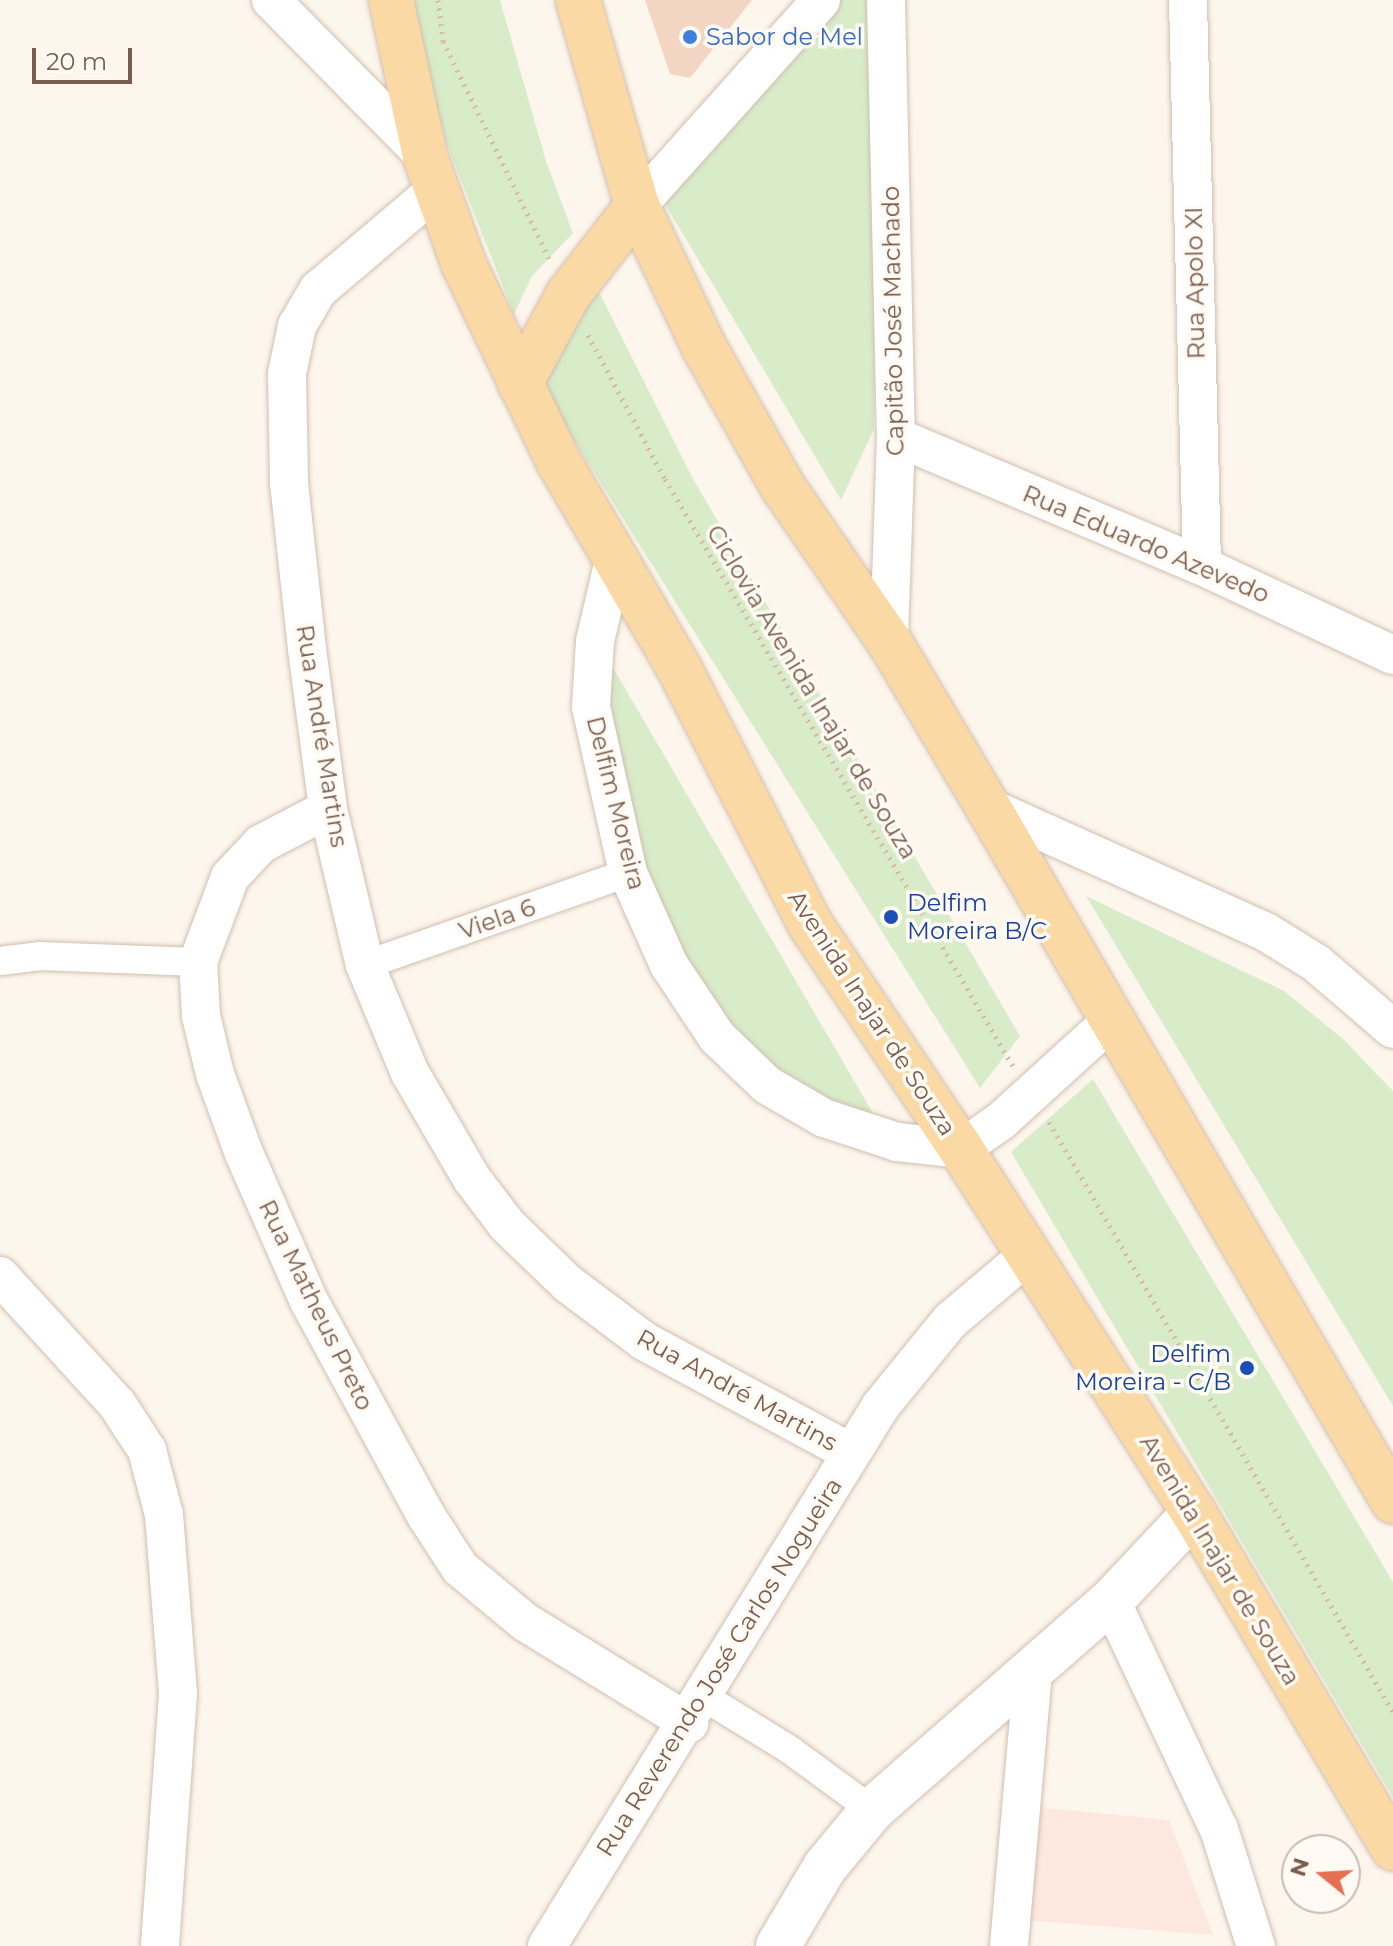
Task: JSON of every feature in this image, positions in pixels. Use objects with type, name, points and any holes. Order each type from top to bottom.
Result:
[{"type":"main road","name":"Avenida Inajar de Souza","points":[[391,0],[430,173],[464,265],[520,384],[810,924],[961,1149],[1194,1513],[1393,1848]]},
{"type":"main road","points":[[578,0],[637,206],[704,347],[783,487],[889,641],[1393,1501]]},
{"type":"main road","points":[[520,384],[568,295],[637,206]]},
{"type":"street","points":[[271,0],[430,173]]},
{"type":"street","points":[[637,206],[821,0]]},
{"type":"street","name":"Capitão José Machado","points":[[886,0],[896,437],[889,641]]},
{"type":"street","name":"Rua Apolo XI","points":[[1188,0],[1202,566]]},
{"type":"street","name":"Rua André Martins","points":[[430,173],[318,290],[297,326],[287,374],[289,483],[328,809],[365,965],[410,1073],[472,1179],[507,1225],[567,1283],[644,1341],[851,1453]]},
{"type":"street","name":"Rua Eduardo Azevedo","points":[[896,437],[1202,566],[1393,655]]},
{"type":"street","name":"Delfim Moreira","points":[[615,556],[595,641],[591,707],[628,873],[669,965],[717,1037],[767,1085],[824,1118],[897,1142],[961,1149]]},
{"type":"street","points":[[988,807],[1266,932],[1316,963],[1393,1029]]},
{"type":"street","name":"Rua Matheus Preto","points":[[328,809],[261,844],[230,877],[198,962],[201,1016],[211,1059],[243,1151],[309,1301],[427,1517],[460,1568],[525,1622],[696,1710]]},
{"type":"street","name":"Viela 6","points":[[365,965],[628,873]]},
{"type":"street","points":[[0,961],[39,956],[198,962]]},
{"type":"street","points":[[961,1149],[1032,1092],[1111,1021]]},
{"type":"street","name":"Rua Reverendo José Carlos Nogueira","points":[[547,1946],[696,1710],[851,1453],[950,1321],[1029,1254]]},
{"type":"street","points":[[0,1276],[117,1404],[147,1450],[164,1515],[178,1694],[160,1946]]},
{"type":"street","points":[[778,1946],[825,1867],[872,1810],[1111,1601],[1194,1513]]},
{"type":"street","points":[[1111,1601],[1219,1829],[1256,1946]]},
{"type":"street","points":[[1009,1946],[1033,1672]]},
{"type":"street","points":[[696,1710],[790,1750],[872,1810]]},
{"type":"path","name":"Ciclovia Avenida Inajar de Souza","points":[[438,0],[443,41],[568,295],[665,479],[1032,1092],[1393,1712]]},
{"type":"shaded area","points":[[1035,1807],[1169,1820],[1213,1935],[1024,1920]]},
{"type":"green space","points":[[409,0],[500,0],[546,161],[573,233],[532,276],[514,314],[446,142]]},
{"type":"green space","points":[[803,0],[876,0],[874,429],[841,500],[646,172]]},
{"type":"green space","points":[[592,278],[692,477],[1020,1036],[980,1088],[564,424],[542,376]]},
{"type":"green space","points":[[605,654],[874,1115],[810,1108],[708,1020],[624,850]]},
{"type":"green space","points":[[1086,896],[1284,991],[1343,1039],[1393,1091],[1393,1406]]},
{"type":"green space","points":[[1093,1079],[1393,1582],[1393,1797],[1011,1152]]},
{"type":"building","name":"Sabor de Mel","points":[[645,0],[752,0],[690,78],[670,74]]},
{"type":"place","name":"Sabor de Mel","points":[[690,37]]},
{"type":"place","name":"Delfim Moreira B/C","points":[[891,917]]},
{"type":"place","name":"Delfim Moreira - C/B","points":[[1247,1368]]}]
